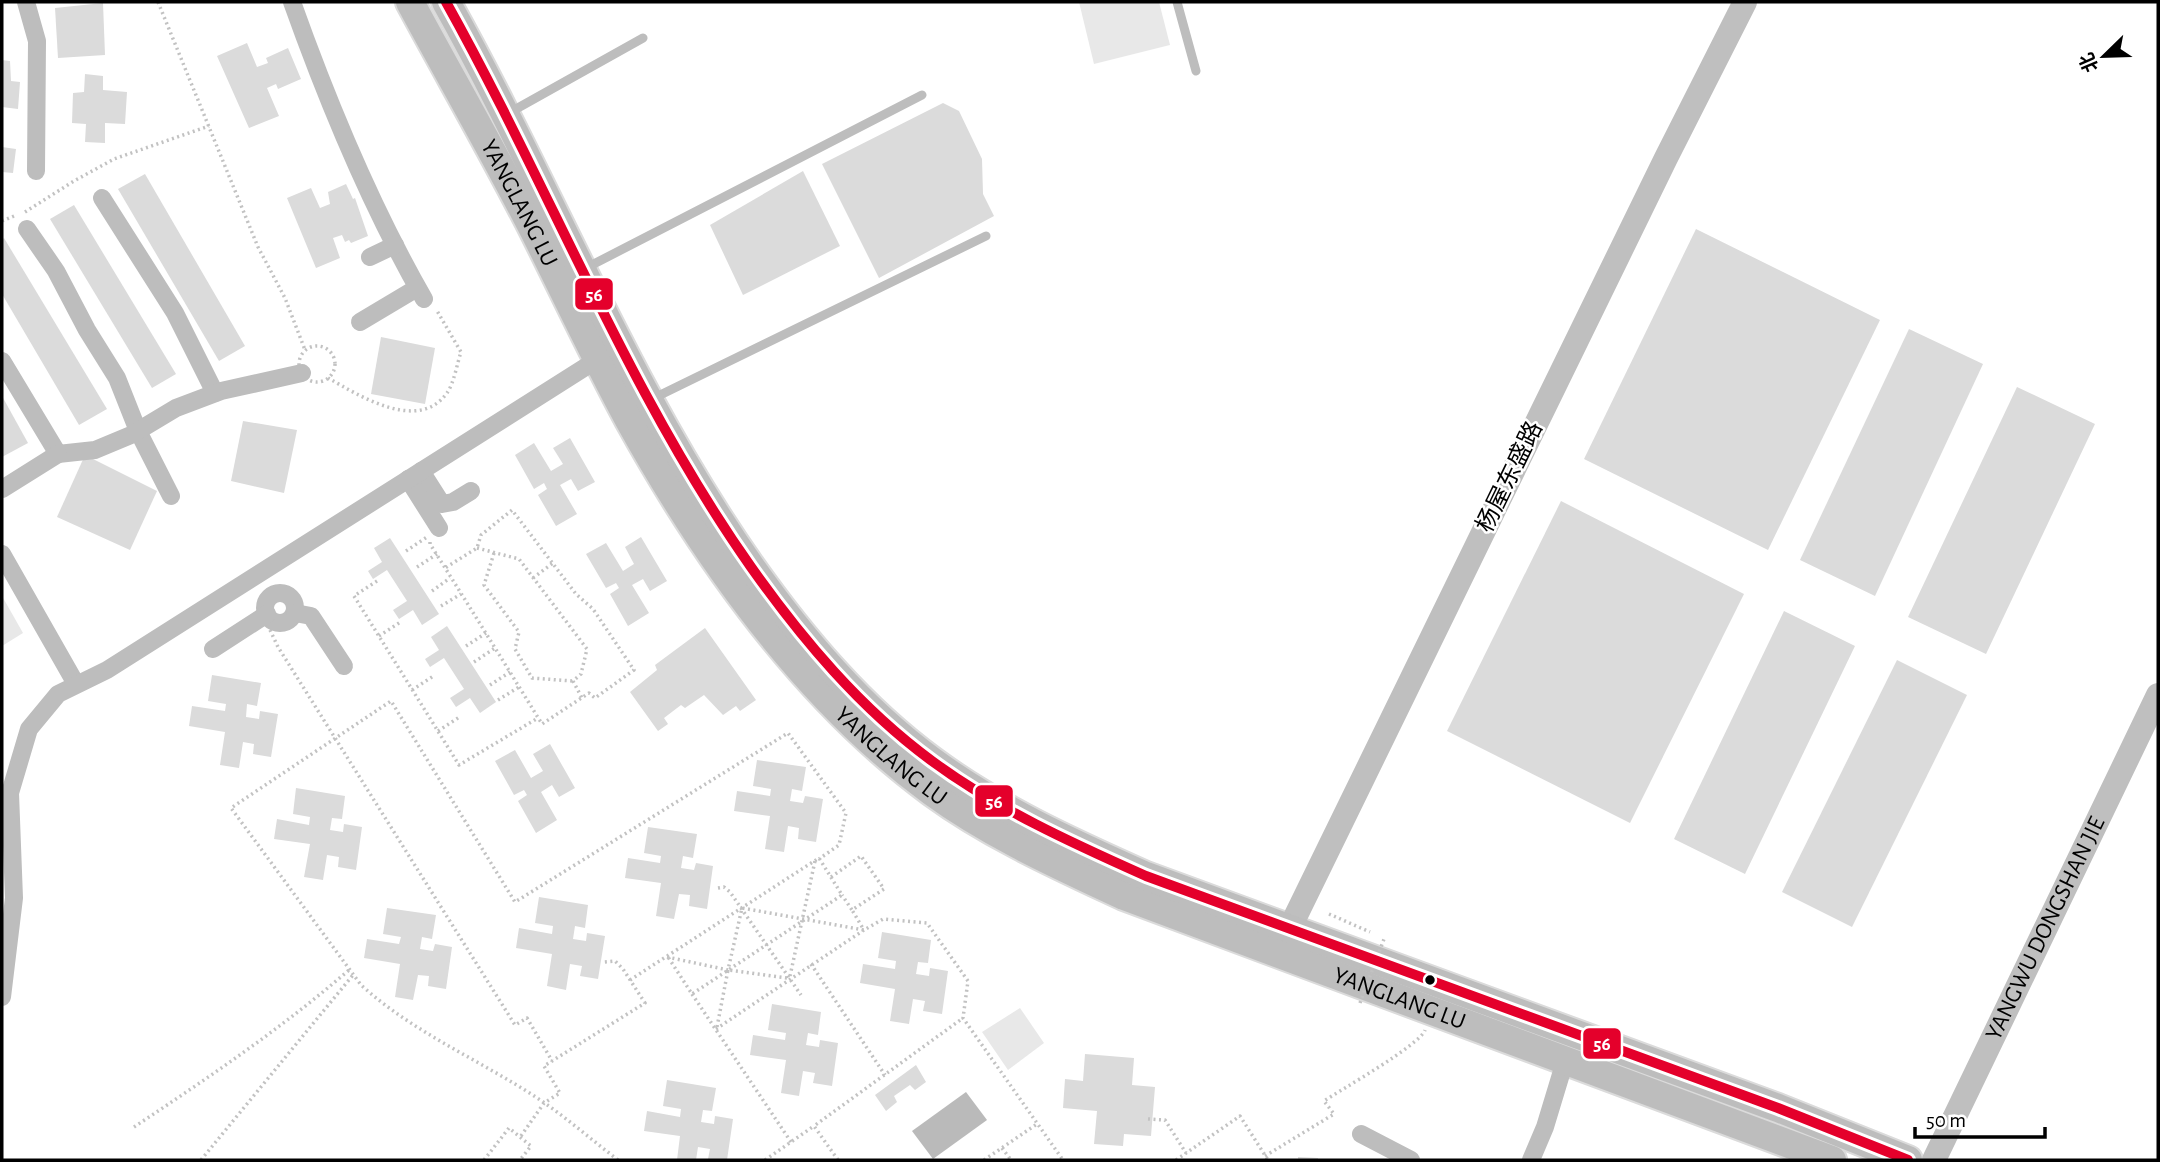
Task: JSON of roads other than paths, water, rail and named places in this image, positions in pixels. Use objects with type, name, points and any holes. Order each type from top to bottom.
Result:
[{"type":"main road","name":"YANGLANG LU","points":[[410,2],[609,352],[649,401],[695,482],[731,538],[831,670],[871,710],[930,760],[979,794],[1146,876],[1779,1108],[1908,1160]]},
{"type":"main road","name":"YANGLANG LU","points":[[446,2],[583,270],[629,420],[705,546],[763,624],[805,673],[893,760],[974,820],[1034,854],[1124,896],[1832,1160]]},
{"type":"street","points":[[26,2],[37,41],[36,171]]},
{"type":"street","points":[[292,2],[319,78],[395,245],[421,293],[360,322]]},
{"type":"street","name":"杨屋东盛路","points":[[1277,954],[1745,2]]},
{"type":"street","points":[[102,198],[175,313],[215,393]]},
{"type":"street","points":[[26,229],[56,271],[87,330],[117,378],[138,431],[171,496]]},
{"type":"street","points":[[370,257],[395,245]]},
{"type":"street","points":[[2,997],[14,898],[10,793],[29,729],[51,702],[76,684],[107,670],[609,352]]},
{"type":"street","points":[[2,361],[58,454]]},
{"type":"street","points":[[2,489],[58,454],[95,450],[138,431],[176,408],[215,393],[302,373]]},
{"type":"street","points":[[415,475],[442,504],[453,502],[471,491]]},
{"type":"street","points":[[415,475],[439,528]]},
{"type":"street","points":[[2,554],[76,684]]},
{"type":"street","points":[[257,575],[272,596]]},
{"type":"street","points":[[281,593],[290,596],[295,604],[292,618],[283,622],[268,616],[266,604],[272,596],[281,593]]},
{"type":"street","points":[[295,612],[311,616],[344,666]]},
{"type":"street","points":[[213,649],[268,616]]},
{"type":"street","name":"YANGWU DONGSHAN JIE","points":[[1934,1160],[2158,695]]},
{"type":"street","points":[[1531,1160],[1545,1127],[1565,1061]]},
{"type":"street","points":[[1361,1134],[1411,1160]]},
{"type":"lane","points":[[1177,2],[1196,71]]},
{"type":"lane","points":[[506,115],[643,38]]},
{"type":"lane","points":[[583,270],[922,95]]},
{"type":"lane","points":[[649,401],[986,236]]}]
